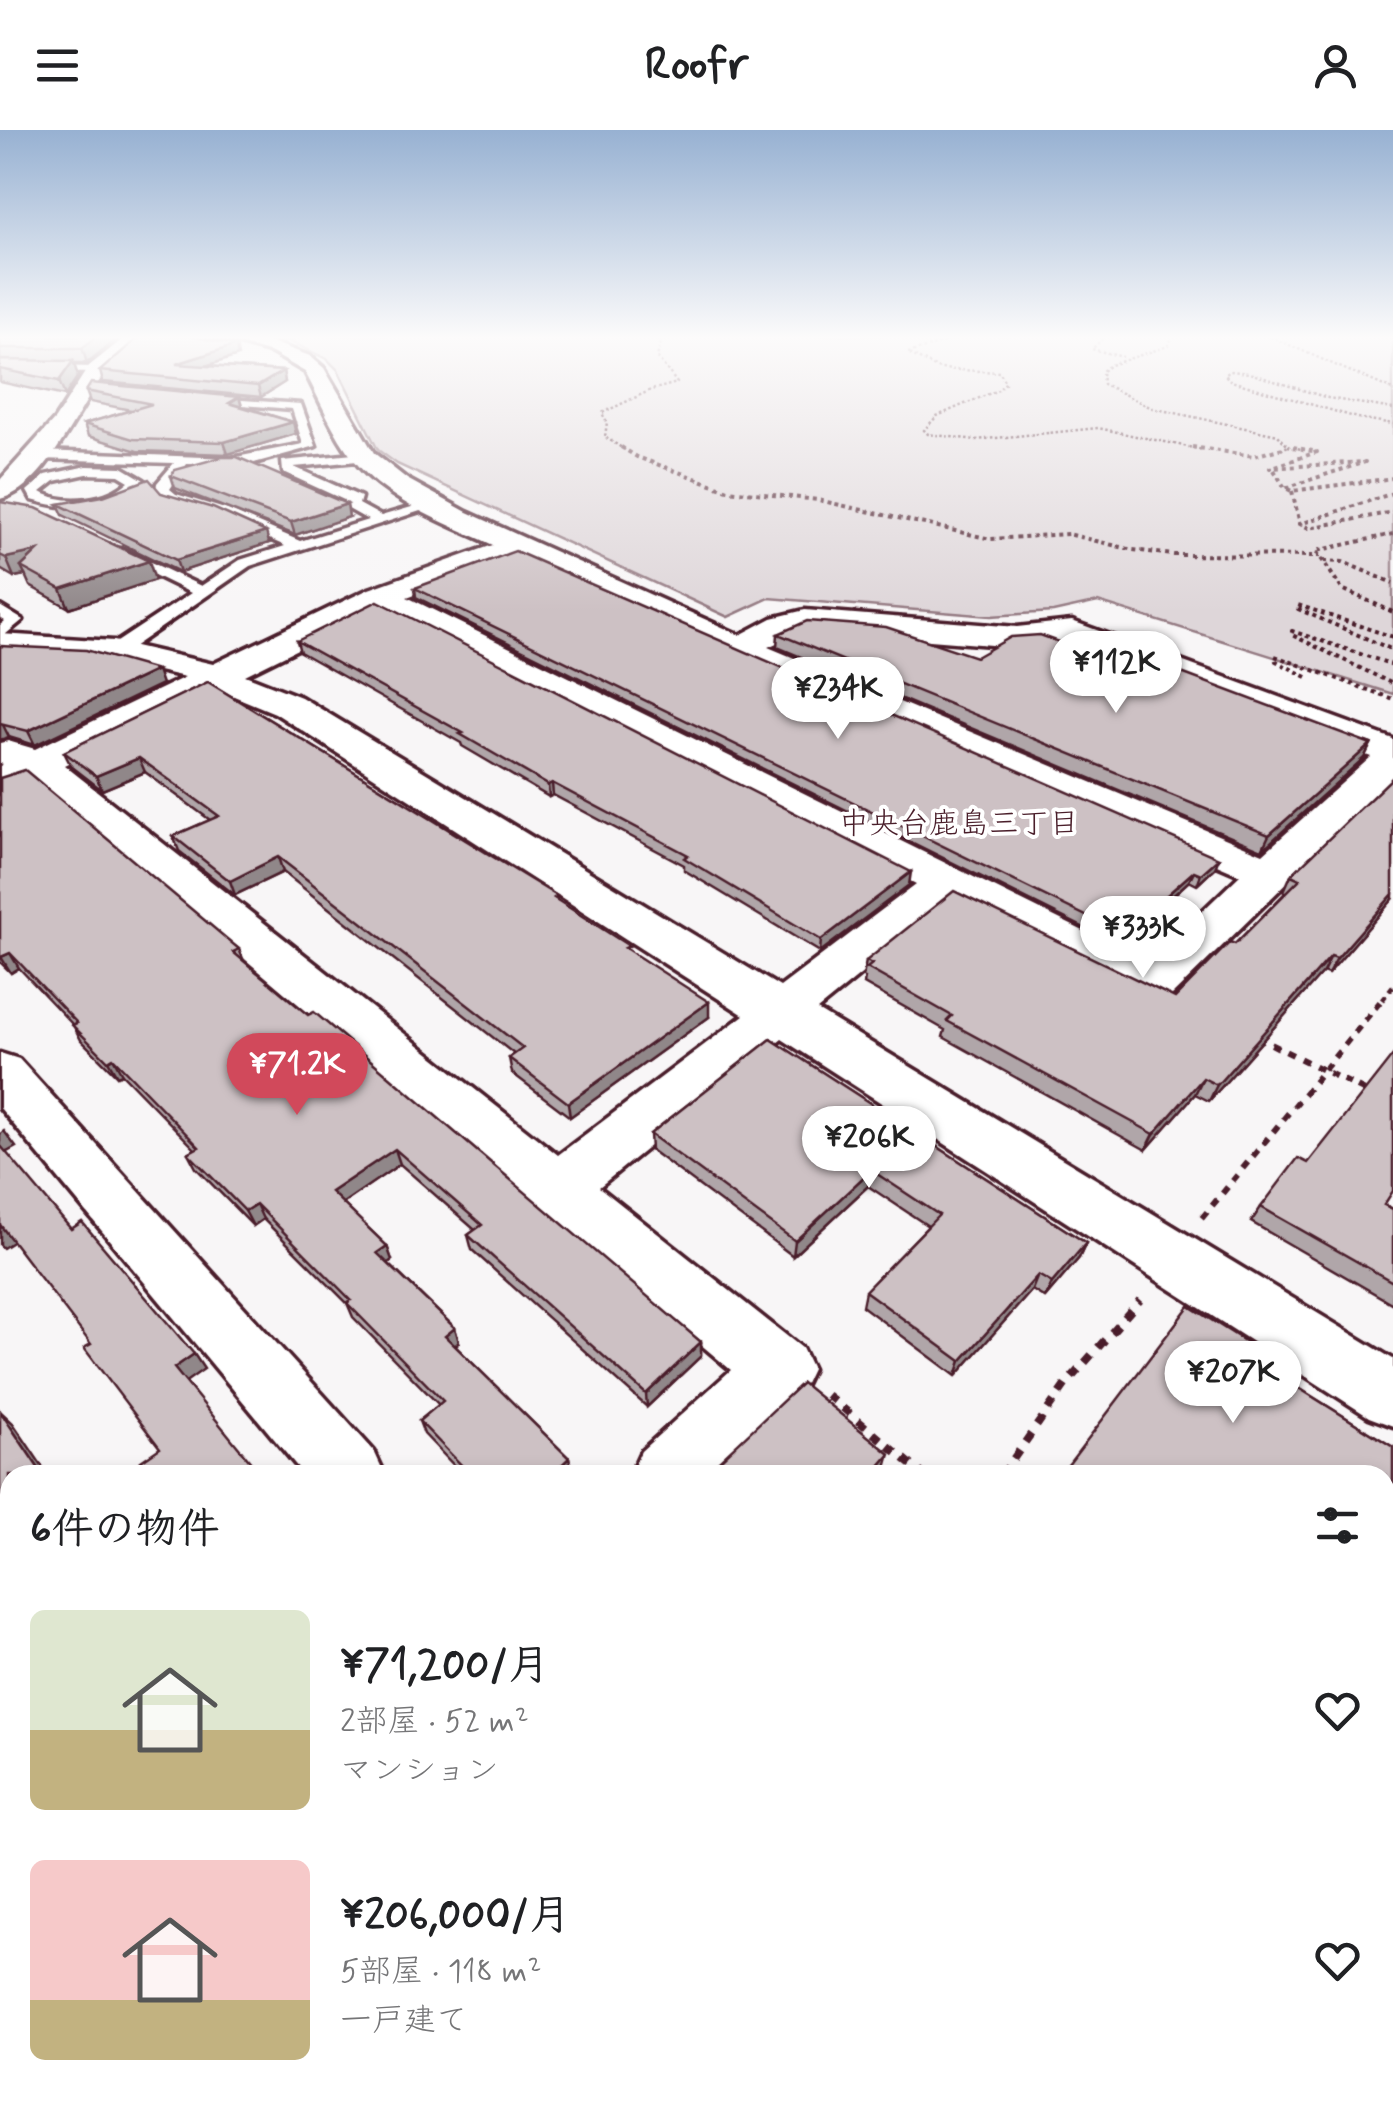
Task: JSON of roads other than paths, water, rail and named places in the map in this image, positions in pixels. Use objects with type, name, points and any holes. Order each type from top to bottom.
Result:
[{"type":"street","points":[[0,491],[40,455],[61,427]]},
{"type":"street","points":[[348,427],[375,469],[432,504],[518,546],[742,648],[1269,872]]},
{"type":"street","points":[[518,546],[380,596],[220,674],[12,765],[558,1187],[779,1368],[677,1465]]},
{"type":"street","points":[[380,596],[950,880],[1153,986],[1393,755],[1072,631],[1017,637],[806,620],[784,625],[742,648]]},
{"type":"street","points":[[0,644],[117,650],[169,658],[220,674],[288,705],[1393,1394]]},
{"type":"street","points":[[558,1187],[950,880]]},
{"type":"street","points":[[0,1072],[340,1465]]},
{"type":"lane","points":[[298,546],[223,513],[132,483],[122,470],[87,470],[51,478],[34,491],[48,501],[74,503],[106,498],[132,483],[181,465],[229,462],[310,446],[304,427]]},
{"type":"lane","points":[[40,455],[276,468],[364,457]]},
{"type":"lane","points":[[229,462],[300,472],[356,500],[348,503],[379,521]]},
{"type":"lane","points":[[162,490],[181,465]]},
{"type":"lane","points":[[48,518],[74,503]]},
{"type":"lane","points":[[117,650],[245,562],[432,504]]},
{"type":"lane","points":[[102,544],[202,592]]},
{"type":"lane","points":[[0,611],[15,620],[0,634]]},
{"type":"district","name":"中央台鹿島三丁目","points":[[959,824]]}]
